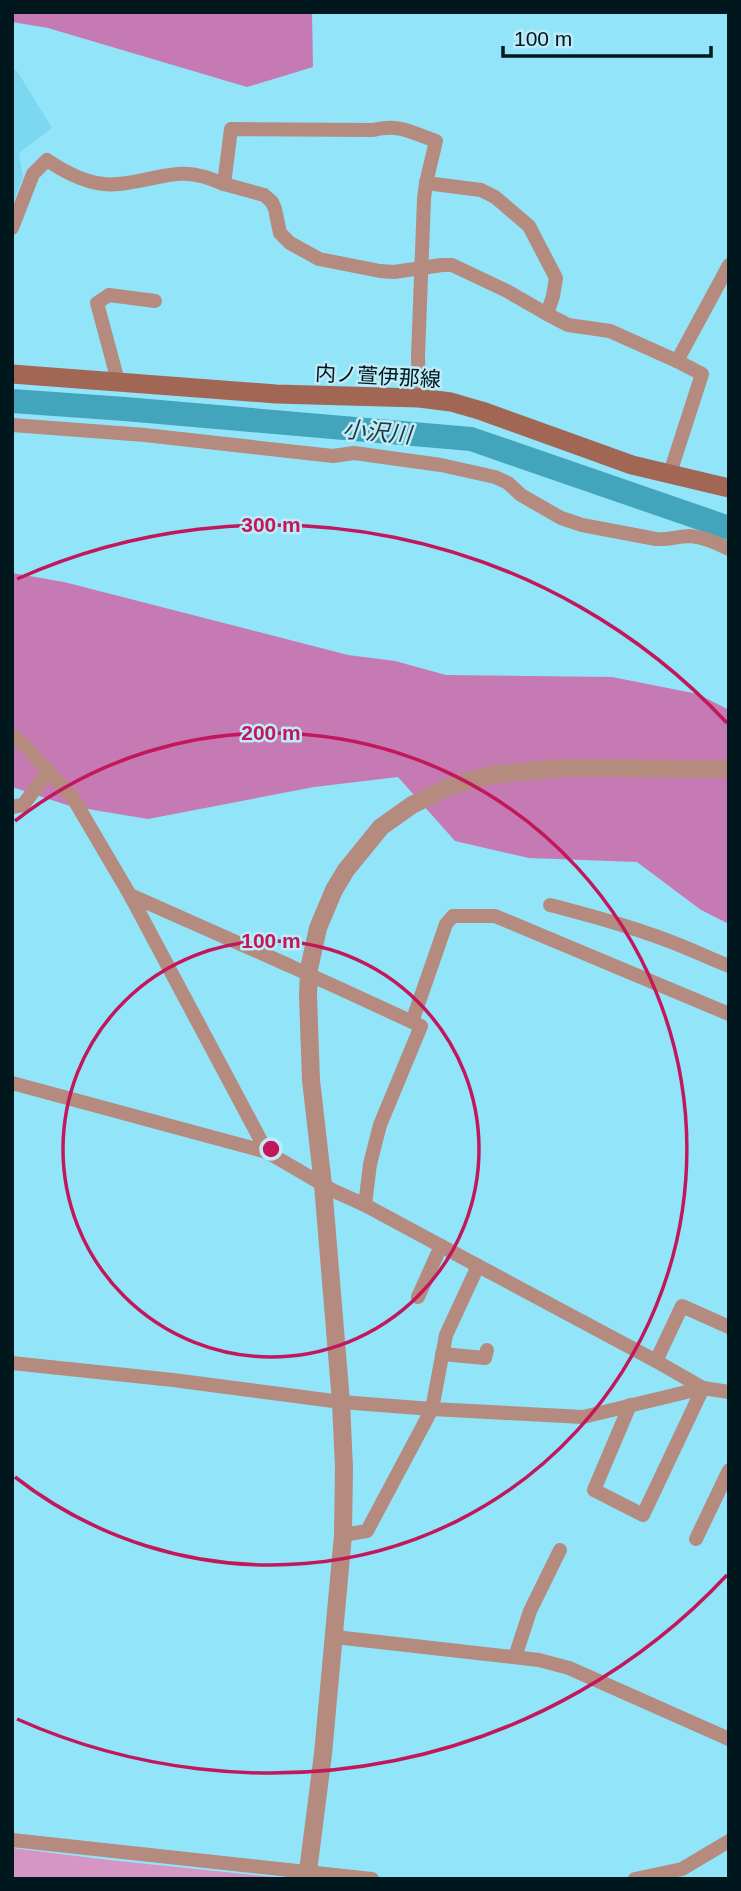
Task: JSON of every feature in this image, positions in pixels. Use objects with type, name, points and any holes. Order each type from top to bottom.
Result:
[{"type":"main road","name":"内ノ萱伊那線","points":[[12,374],[276,394],[419,398],[451,402],[632,464],[729,488]]},
{"type":"street","points":[[224,184],[231,129],[373,130],[386,126],[398,127],[436,141],[426,183],[418,356],[419,398]]},
{"type":"street","points":[[12,228],[33,174],[47,160],[67,173],[115,185],[173,173],[188,173],[264,195],[272,202],[281,233],[290,243],[319,259],[394,272],[452,265],[507,291],[568,325],[610,331],[702,374],[670,473]]},
{"type":"street","points":[[426,183],[481,190],[495,197],[529,226],[556,278],[547,314]]},
{"type":"street","points":[[677,361],[729,265]]},
{"type":"street","points":[[118,382],[97,303],[109,295],[155,301]]},
{"type":"street","points":[[12,425],[145,435],[333,456],[354,453],[441,465],[495,477],[521,495],[571,522],[656,539],[669,540],[688,536],[703,538],[729,549]]},
{"type":"street","points":[[12,736],[26,747],[73,798],[130,895],[267,1152]]},
{"type":"street","points":[[307,1876],[324,1754],[343,1535],[341,1402],[323,1185],[311,1080],[308,996],[313,945],[324,912],[340,880],[381,827],[412,805],[450,786],[492,775],[559,768],[729,769]]},
{"type":"street","points":[[12,807],[23,805],[48,772]]},
{"type":"street","points":[[130,895],[421,1026],[380,1125],[370,1164],[365,1205]]},
{"type":"street","points":[[550,905],[624,926],[729,966]]},
{"type":"street","points":[[412,1022],[446,924],[453,916],[495,916],[729,1014]]},
{"type":"street","points":[[12,1083],[267,1152],[323,1185],[365,1205],[703,1388],[729,1392]]},
{"type":"street","points":[[418,1297],[441,1246]]},
{"type":"street","points":[[343,1535],[367,1531],[432,1409],[446,1335],[478,1266]]},
{"type":"street","points":[[656,1361],[682,1306],[729,1327]]},
{"type":"street","points":[[442,1354],[485,1358],[487,1350]]},
{"type":"street","points":[[12,1363],[341,1402],[583,1417],[703,1388]]},
{"type":"street","points":[[629,1405],[594,1490],[643,1515],[703,1388]]},
{"type":"street","points":[[696,1539],[729,1470]]},
{"type":"street","points":[[515,1657],[530,1611],[560,1550]]},
{"type":"street","points":[[335,1637],[539,1660],[569,1668],[729,1739]]},
{"type":"street","points":[[12,1840],[307,1876],[372,1879]]},
{"type":"street","points":[[635,1879],[682,1869],[729,1841]]},
{"type":"shaded area","points":[[12,12],[312,12],[313,67],[247,87],[48,28],[12,22]]},
{"type":"shaded area","points":[[12,69],[17,71],[52,128],[19,153],[23,177],[12,205]]},
{"type":"shaded area","points":[[12,573],[64,582],[348,655],[395,661],[446,675],[612,677],[698,694],[729,710],[729,924],[701,910],[637,862],[529,858],[455,841],[398,777],[314,787],[148,819],[70,806],[12,787]]},
{"type":"shaded area","points":[[12,1848],[109,1860],[293,1879],[12,1879]]},
{"type":"waterway","name":"小沢川","points":[[12,401],[471,439],[729,528]]}]
